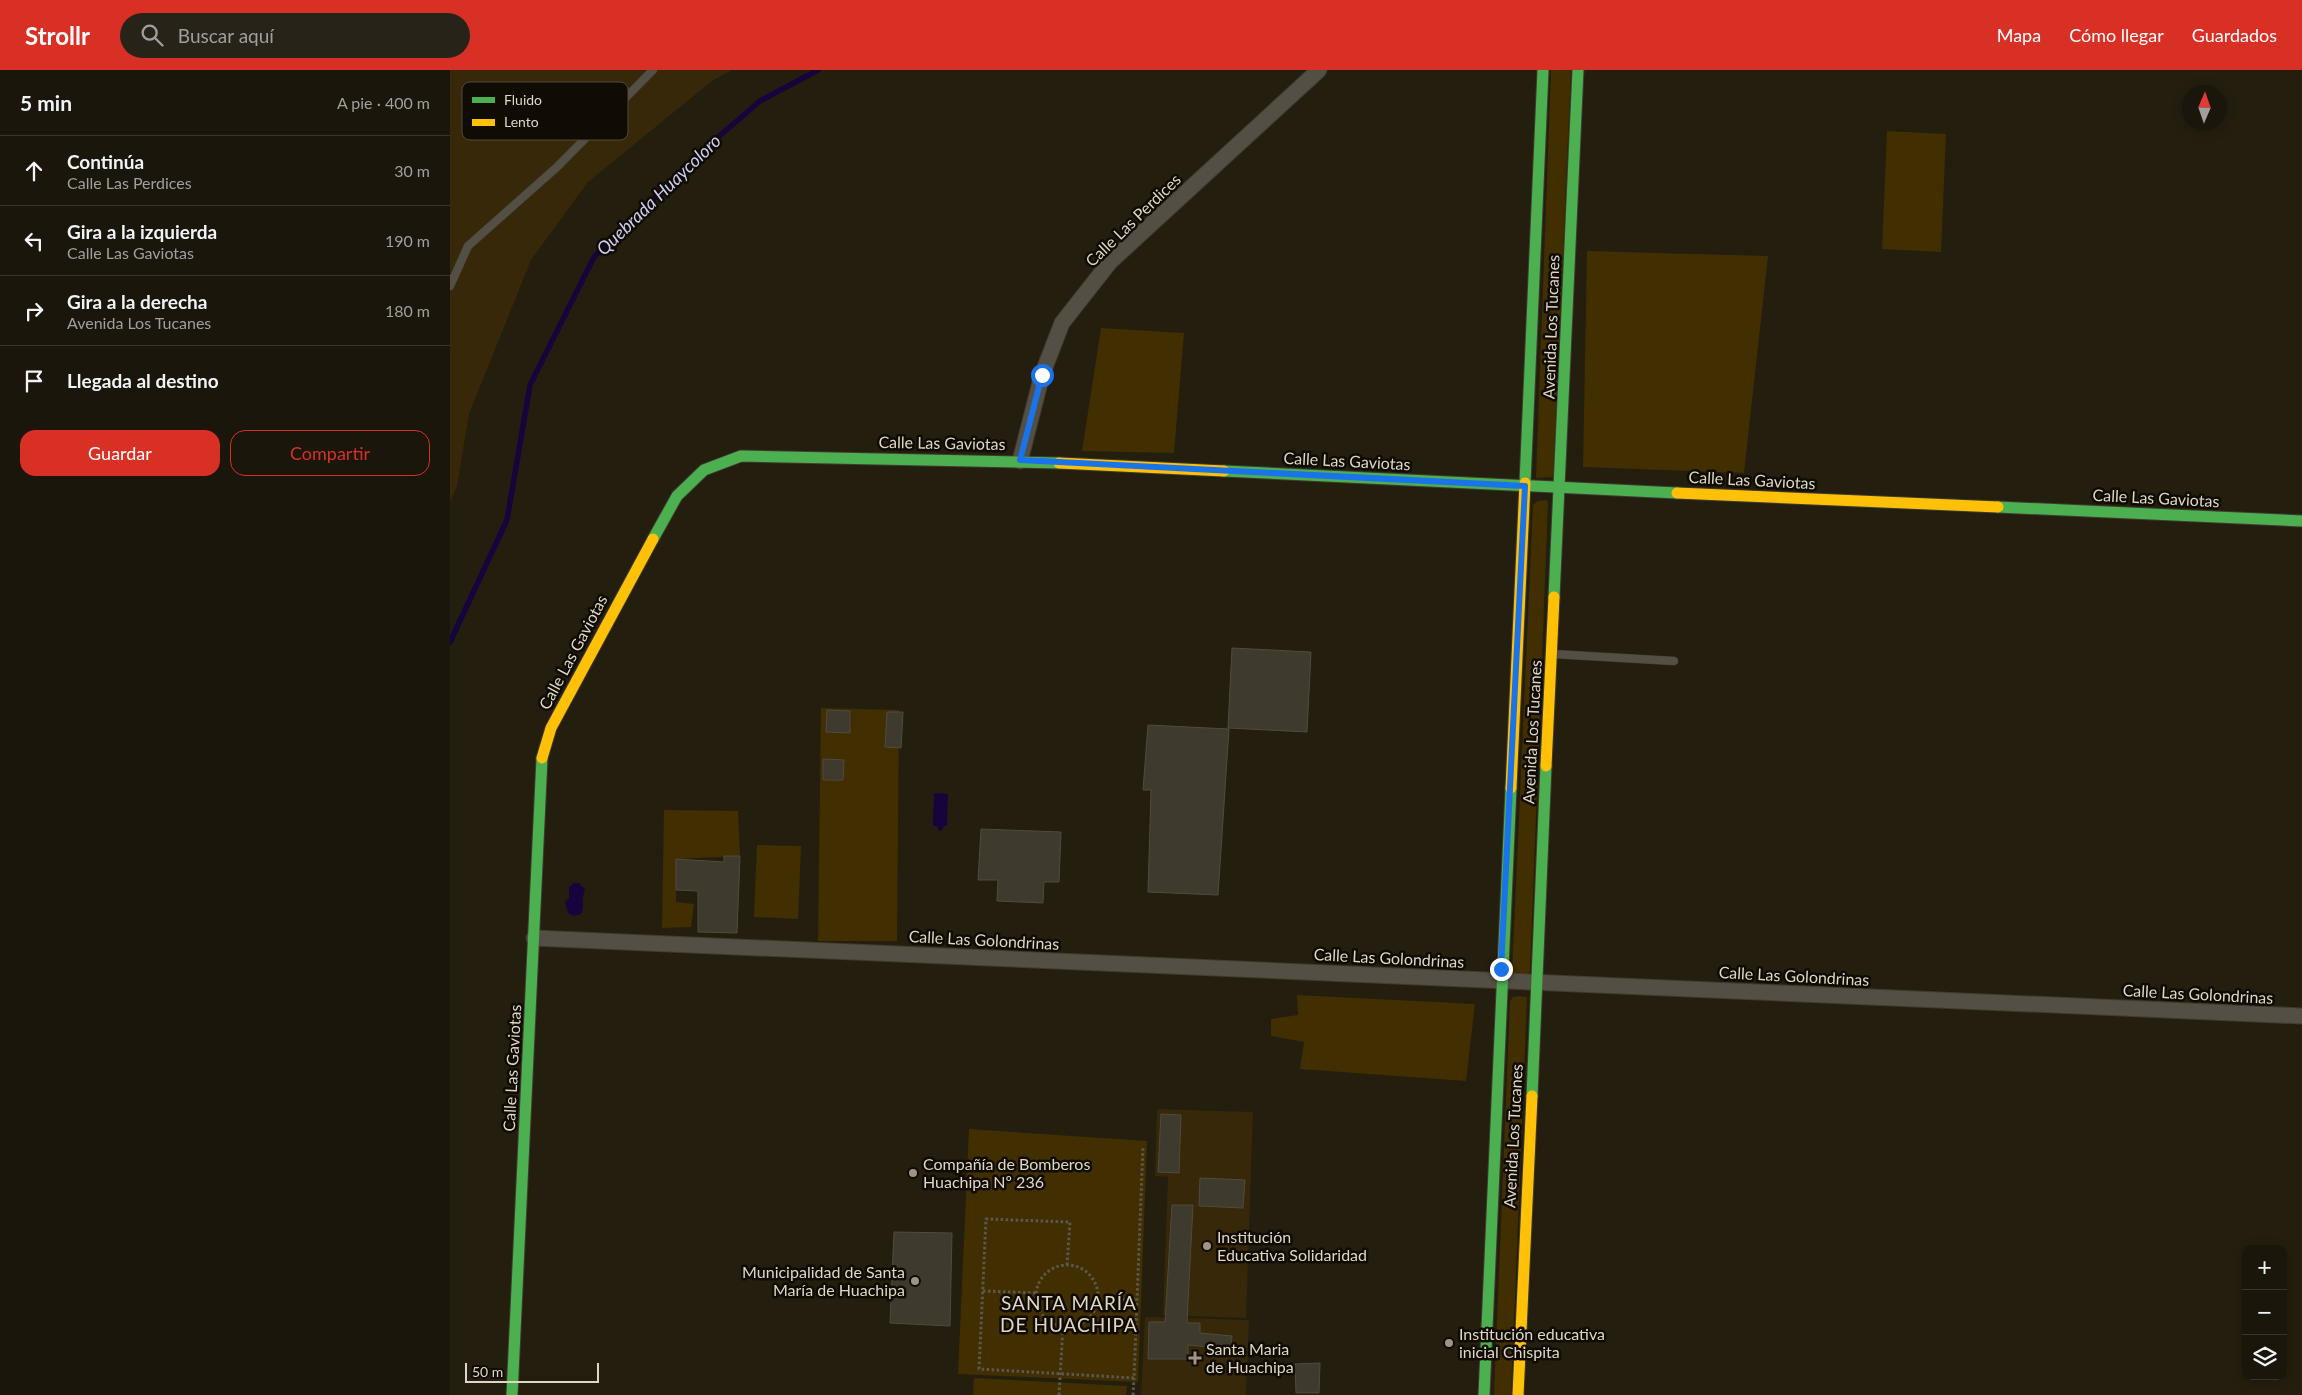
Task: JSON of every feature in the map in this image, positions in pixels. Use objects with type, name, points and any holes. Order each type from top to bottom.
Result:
[{"type":"street","name":"Calle Las Perdices","points":[[1020,460],[1042,375],[1062,323],[1110,262],[1319,70]]},
{"type":"street","name":"Avenida Los Tucanes","points":[[1484,1395],[1543,70]]},
{"type":"street","name":"Avenida Los Tucanes","points":[[1518,1395],[1578,70]]},
{"type":"street","name":"Calle Las Gaviotas","points":[[512,1395],[542,758],[551,728],[676,496],[704,470],[740,456],[1020,460],[1560,488],[2302,521]]},
{"type":"street","name":"Calle Las Golondrinas","points":[[534,938],[2302,1016]]},
{"type":"lane","points":[[628,95],[653,70]]},
{"type":"lane","points":[[450,286],[468,246],[557,167],[584,140]]},
{"type":"lane","points":[[1553,654],[1674,661]]},
{"type":"path","points":[[1134,1395],[1143,1146]]},
{"type":"path","points":[[1067,1266],[1070,1222],[986,1220],[979,1369],[1134,1378]]},
{"type":"path","points":[[1059,1266],[1067,1266],[1079,1267],[1087,1272],[1094,1280],[1098,1299],[1096,1308],[1082,1322],[1073,1326],[1062,1326],[1053,1323],[1045,1316],[1039,1308],[1037,1293],[1042,1278],[1049,1270],[1059,1266]]},
{"type":"path","points":[[983,1291],[1037,1293]]},
{"type":"path","points":[[1098,1299],[1137,1300]]},
{"type":"path","points":[[1059,1395],[1062,1326]]},
{"type":"shaded area","points":[[450,70],[732,70],[712,81],[588,182],[531,260],[469,414],[457,486],[450,502]]},
{"type":"shaded area","points":[[1551,70],[1571,70],[1553,477],[1536,478]]},
{"type":"shaded area","points":[[1887,131],[1946,134],[1941,252],[1882,249]]},
{"type":"shaded area","points":[[1587,251],[1768,256],[1744,473],[1583,467]]},
{"type":"shaded area","points":[[1101,328],[1184,333],[1174,453],[1082,451]]},
{"type":"shaded area","points":[[1546,500],[1548,502],[1530,972],[1526,976],[1515,976],[1512,973],[1533,505],[1538,501]]},
{"type":"shaded area","points":[[821,708],[899,710],[897,941],[818,941]]},
{"type":"shaded area","points":[[934,793],[948,794],[947,826],[944,826],[941,831],[939,831],[937,826],[933,826]]},
{"type":"shaded area","points":[[664,810],[738,811],[740,856],[676,859],[676,902],[694,904],[691,927],[662,928]]},
{"type":"shaded area","points":[[757,845],[801,846],[798,919],[754,917]]},
{"type":"shaded area","points":[[574,883],[579,883],[585,889],[583,909],[581,914],[574,916],[568,913],[565,902],[569,898],[569,887]]},
{"type":"shaded area","points":[[1297,995],[1475,1004],[1466,1081],[1300,1069],[1304,1042],[1271,1036],[1271,1019],[1298,1015]]},
{"type":"shaded area","points":[[1513,997],[1527,997],[1511,1395],[1494,1395],[1510,1001]]},
{"type":"shaded area","name":"Institución Educativa Solidaridad","points":[[1157,1109],[1253,1112],[1246,1318],[1163,1315],[1168,1177],[1155,1176]]},
{"type":"shaded area","points":[[969,1129],[1147,1141],[1138,1382],[958,1374]]},
{"type":"shaded area","name":"Santa Maria de Huachipa","points":[[1145,1317],[1249,1320],[1246,1395],[1141,1395]]},
{"type":"shaded area","points":[[974,1378],[1127,1386],[1126,1395],[973,1395]]},
{"type":"building","points":[[1232,648],[1311,652],[1307,732],[1228,728]]},
{"type":"building","points":[[827,710],[850,711],[850,733],[826,732]]},
{"type":"building","points":[[887,712],[903,712],[901,748],[885,747]]},
{"type":"building","points":[[1148,725],[1229,729],[1218,895],[1148,892],[1151,790],[1143,790]]},
{"type":"building","points":[[823,759],[844,760],[843,780],[823,780]]},
{"type":"building","points":[[981,829],[1061,832],[1059,882],[1044,882],[1043,903],[997,901],[998,880],[978,880]]},
{"type":"building","points":[[724,856],[740,856],[737,933],[698,932],[698,891],[676,890],[676,859],[724,862]]},
{"type":"building","points":[[1161,1114],[1181,1115],[1179,1173],[1158,1172]]},
{"type":"building","points":[[1200,1178],[1245,1180],[1243,1208],[1199,1206]]},
{"type":"building","points":[[1172,1205],[1193,1205],[1187,1323],[1200,1323],[1200,1333],[1232,1336],[1231,1349],[1188,1345],[1188,1359],[1148,1359],[1149,1322],[1165,1322]]},
{"type":"building","points":[[894,1232],[952,1233],[950,1326],[890,1323]]},
{"type":"building","points":[[1320,1363],[1319,1393],[1296,1393],[1295,1364]]},
{"type":"waterway","name":"Quebrada Huaycoloro","points":[[450,642],[507,520],[530,385],[594,257],[702,151],[760,101],[818,70]]},
{"type":"traffic: fast","points":[[1525,483],[1543,70]]},
{"type":"traffic: fast","points":[[1554,597],[1578,70]]},
{"type":"traffic: fast","points":[[653,539],[677,496],[704,470],[741,456],[1059,463]]},
{"type":"traffic: fast","points":[[1224,471],[1677,493]]},
{"type":"traffic: fast","points":[[1998,507],[2302,521]]},
{"type":"traffic: fast","points":[[512,1395],[542,758]]},
{"type":"traffic: fast","points":[[1532,1096],[1546,766]]},
{"type":"traffic: fast","points":[[1484,1395],[1511,788]]},
{"type":"traffic: slow","points":[[1059,463],[1224,471]]},
{"type":"traffic: slow","points":[[1511,788],[1525,483]]},
{"type":"traffic: slow","points":[[1677,493],[1998,507]]},
{"type":"traffic: slow","points":[[542,758],[551,728],[653,539]]},
{"type":"traffic: slow","points":[[1546,766],[1554,597]]},
{"type":"traffic: slow","points":[[1518,1395],[1532,1096]]},
{"type":"place","name":"Compañía de Bomberos Huachipa Nº 236","points":[[913,1173]]},
{"type":"place","name":"Institución Educativa Solidaridad","points":[[1207,1246]]},
{"type":"place","name":"Municipalidad de Santa María de Huachipa","points":[[915,1281]]},
{"type":"place","name":"Institución educativa inicial Chispita","points":[[1449,1343]]},
{"type":"place","name":"Santa Maria de Huachipa","points":[[1195,1358]]},
{"type":"district","name":"SANTA MARÍA DE HUACHIPA","points":[[1069,1314]]},
{"type":"route","points":[[1042,375],[1020,460],[1525,486],[1501,969]]}]
